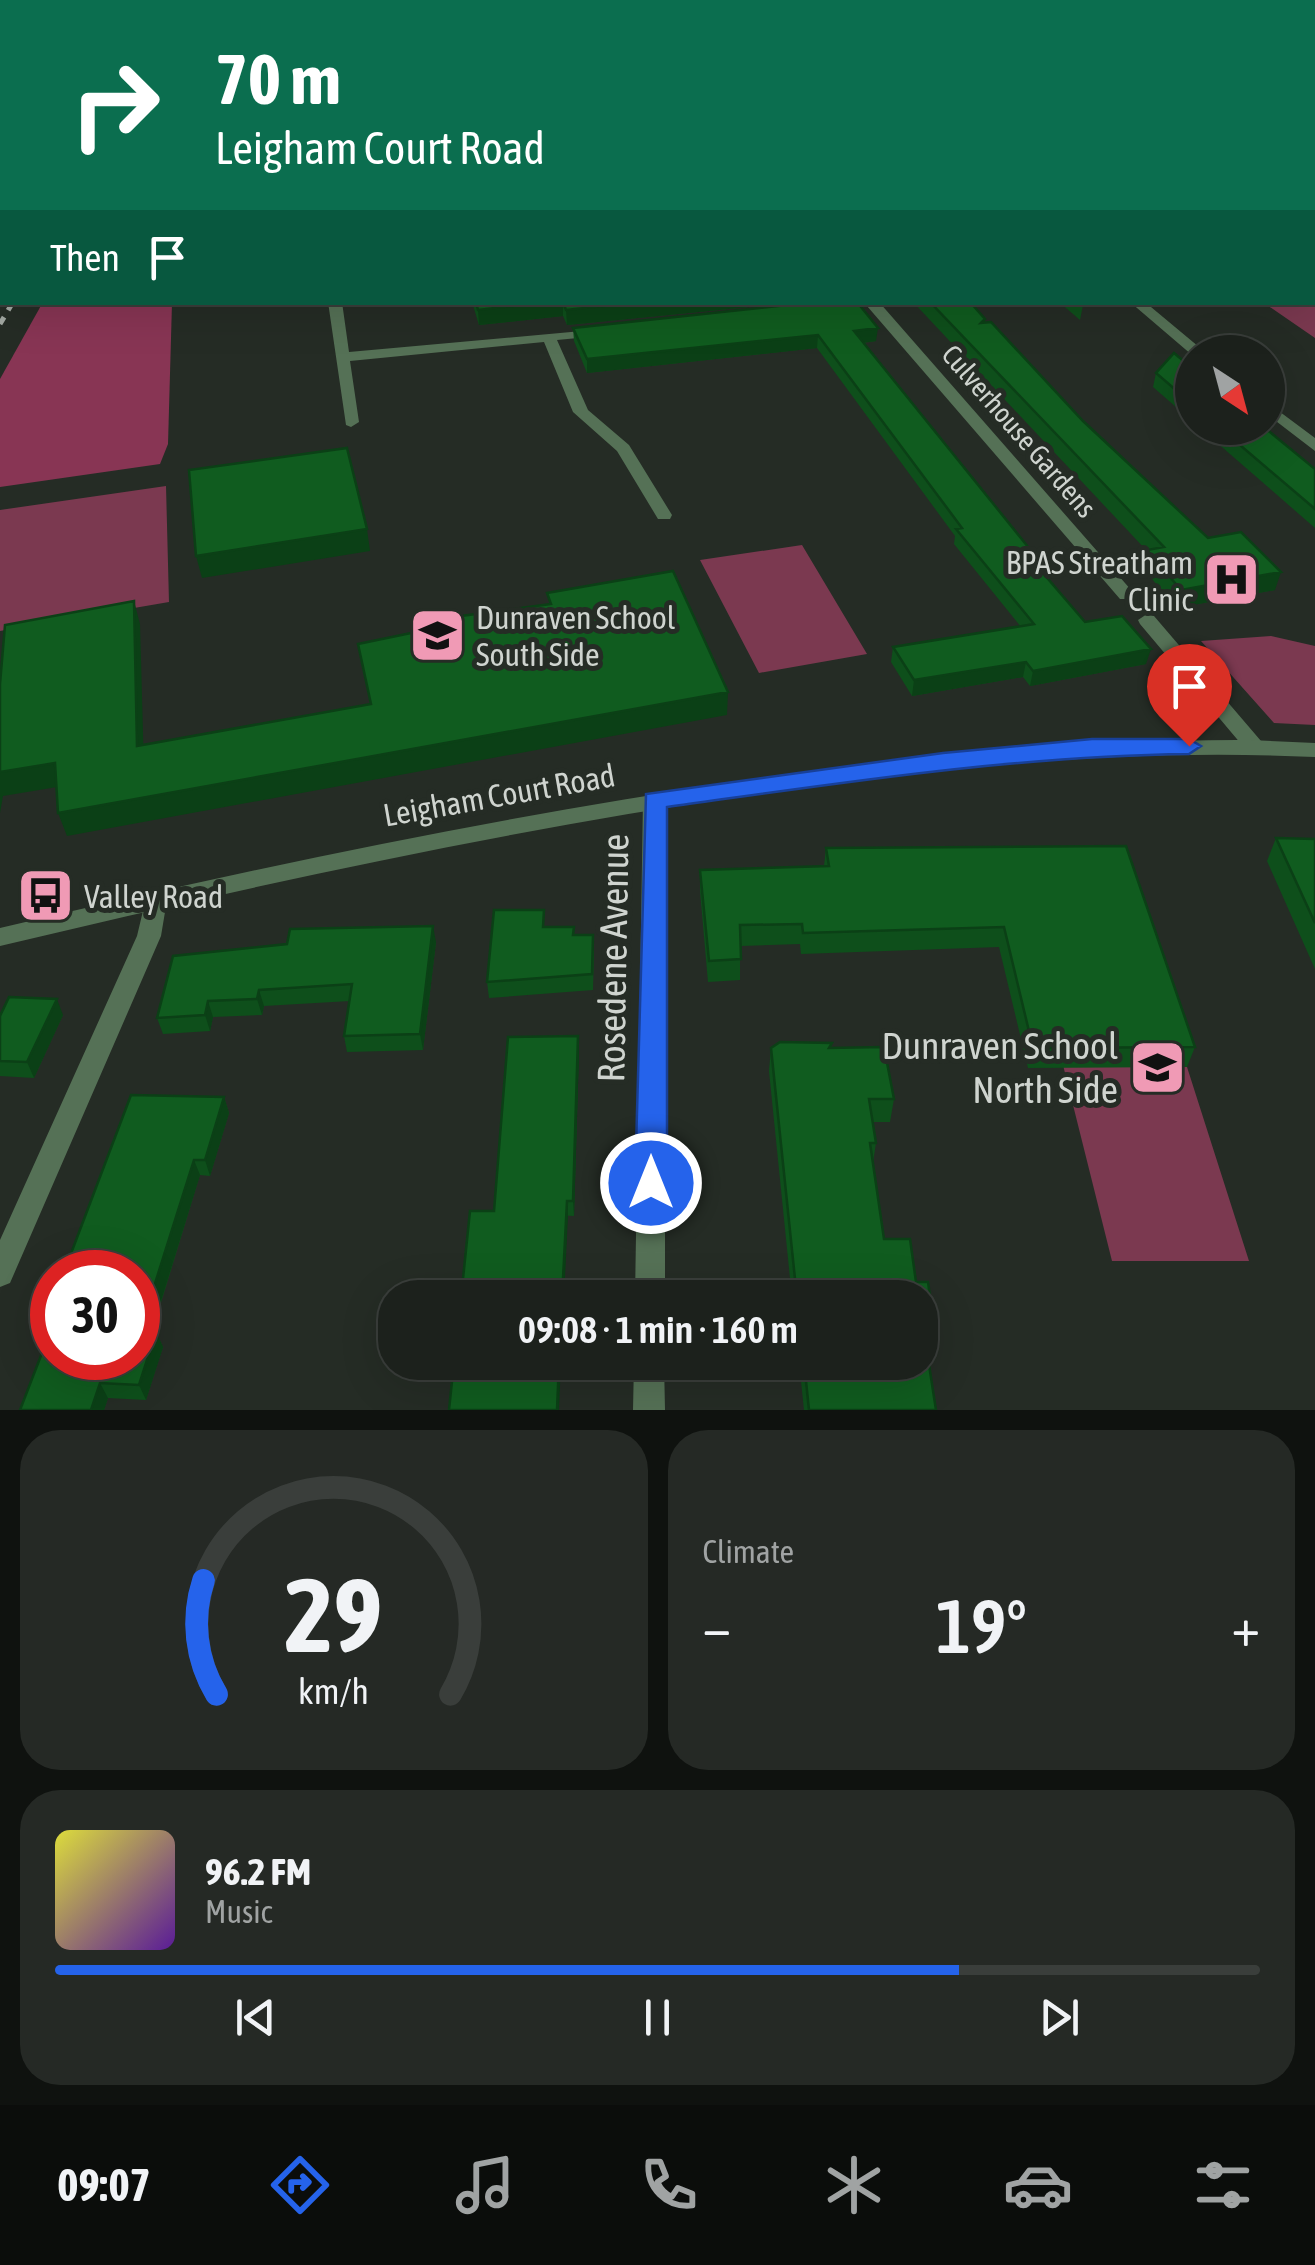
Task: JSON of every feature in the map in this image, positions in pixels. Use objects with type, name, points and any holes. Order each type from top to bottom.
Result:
[{"type":"street","points":[[335,305],[351,422]]},
{"type":"street","points":[[816,308],[842,305]]},
{"type":"street","name":"Culverhouse Gardens","points":[[871,305],[1126,596]]},
{"type":"street","points":[[1140,305],[1177,335]]},
{"type":"street","points":[[342,357],[625,329]]},
{"type":"street","points":[[549,337],[580,412],[623,448],[664,516]]},
{"type":"street","points":[[1285,422],[1315,446]]},
{"type":"street","points":[[1147,620],[1254,746]]},
{"type":"street","name":"Leigham Court Road","points":[[0,937],[419,842],[654,800],[1054,750],[1254,746],[1315,750]]},
{"type":"street","name":"Rosedene Avenue","points":[[650,1280],[654,800]]},
{"type":"street","points":[[0,1274],[149,936],[154,900]]},
{"type":"street","points":[[649,1410],[650,1380]]},
{"type":"shaded area","points":[[41,305],[172,305],[168,444],[160,464],[0,487],[0,379]]},
{"type":"shaded area","points":[[1267,305],[1315,305],[1315,338]]},
{"type":"shaded area","points":[[166,486],[169,602],[0,631],[0,510]]},
{"type":"shaded area","points":[[802,545],[867,654],[759,673],[700,560]]},
{"type":"shaded area","points":[[1271,636],[1315,646],[1315,725],[1274,723],[1201,641]]},
{"type":"shaded area","points":[[1063,1065],[1187,1067],[1249,1261],[1112,1261]]},
{"type":"building","points":[[477,305],[522,305],[478,310]]},
{"type":"building","points":[[564,305],[613,305],[566,310]]},
{"type":"building","points":[[787,305],[859,305],[878,328],[854,331],[1037,558],[1031,559],[1085,622],[1122,616],[1151,649],[1033,671],[1026,662],[914,680],[893,647],[1034,624],[956,529],[962,528],[818,335],[587,359],[573,328]]},
{"type":"building","points":[[933,305],[973,305],[985,319],[981,323],[991,322],[1083,421],[1208,538],[1241,532],[1281,572],[1181,590],[1147,550],[1164,547]]},
{"type":"building","points":[[1174,353],[1175,354],[1175,389],[1156,373]]},
{"type":"building","points":[[1285,444],[1315,469],[1315,509],[1240,445]]},
{"type":"building","points":[[347,448],[367,529],[196,556],[189,470]]},
{"type":"building","points":[[673,571],[728,692],[58,813],[55,763],[0,772],[5,625],[134,601],[137,746],[371,704],[358,644],[421,631],[417,626],[446,618],[551,604],[547,593]]},
{"type":"building","points":[[1276,838],[1315,839],[1315,923]]},
{"type":"building","points":[[1126,846],[1195,1047],[1033,1048],[1004,927],[803,933],[802,924],[740,925],[741,959],[709,961],[700,870],[829,866],[826,848]]},
{"type":"building","points":[[494,910],[544,910],[543,927],[574,927],[573,935],[593,935],[592,974],[487,982]]},
{"type":"building","points":[[433,926],[420,1034],[344,1036],[352,984],[259,990],[257,999],[208,1001],[205,1015],[157,1018],[173,956],[287,944],[290,929]]},
{"type":"building","points":[[9,997],[57,999],[27,1062],[0,1061],[0,1016]]},
{"type":"building","points":[[578,1036],[573,1201],[567,1201],[563,1280],[463,1280],[470,1211],[494,1211],[508,1037]]},
{"type":"building","points":[[780,1042],[832,1043],[829,1048],[884,1047],[894,1099],[869,1099],[876,1143],[870,1143],[884,1239],[910,1239],[916,1280],[795,1280],[771,1048]]},
{"type":"building","points":[[131,1095],[224,1097],[205,1160],[194,1160],[160,1268],[160,1250],[72,1250]]},
{"type":"building","points":[[32,1380],[141,1380],[139,1385],[100,1383],[91,1410],[20,1410]]},
{"type":"building","points":[[452,1380],[558,1380],[557,1410],[449,1410]]},
{"type":"building","points":[[806,1380],[931,1380],[936,1410],[809,1410]]},
{"type":"railway","points":[[0,324],[11,305]]},
{"type":"place","name":"BPAS Streatham Clinic","points":[[1232,580]]},
{"type":"place","name":"Dunraven School South Side","points":[[437,635]]},
{"type":"place","name":"Valley Road","points":[[45,896]]},
{"type":"place","name":"Dunraven School North Side","points":[[1157,1067]]},
{"type":"route","points":[[651,1183],[654,800],[943,761],[1092,747],[1189,746]]}]
